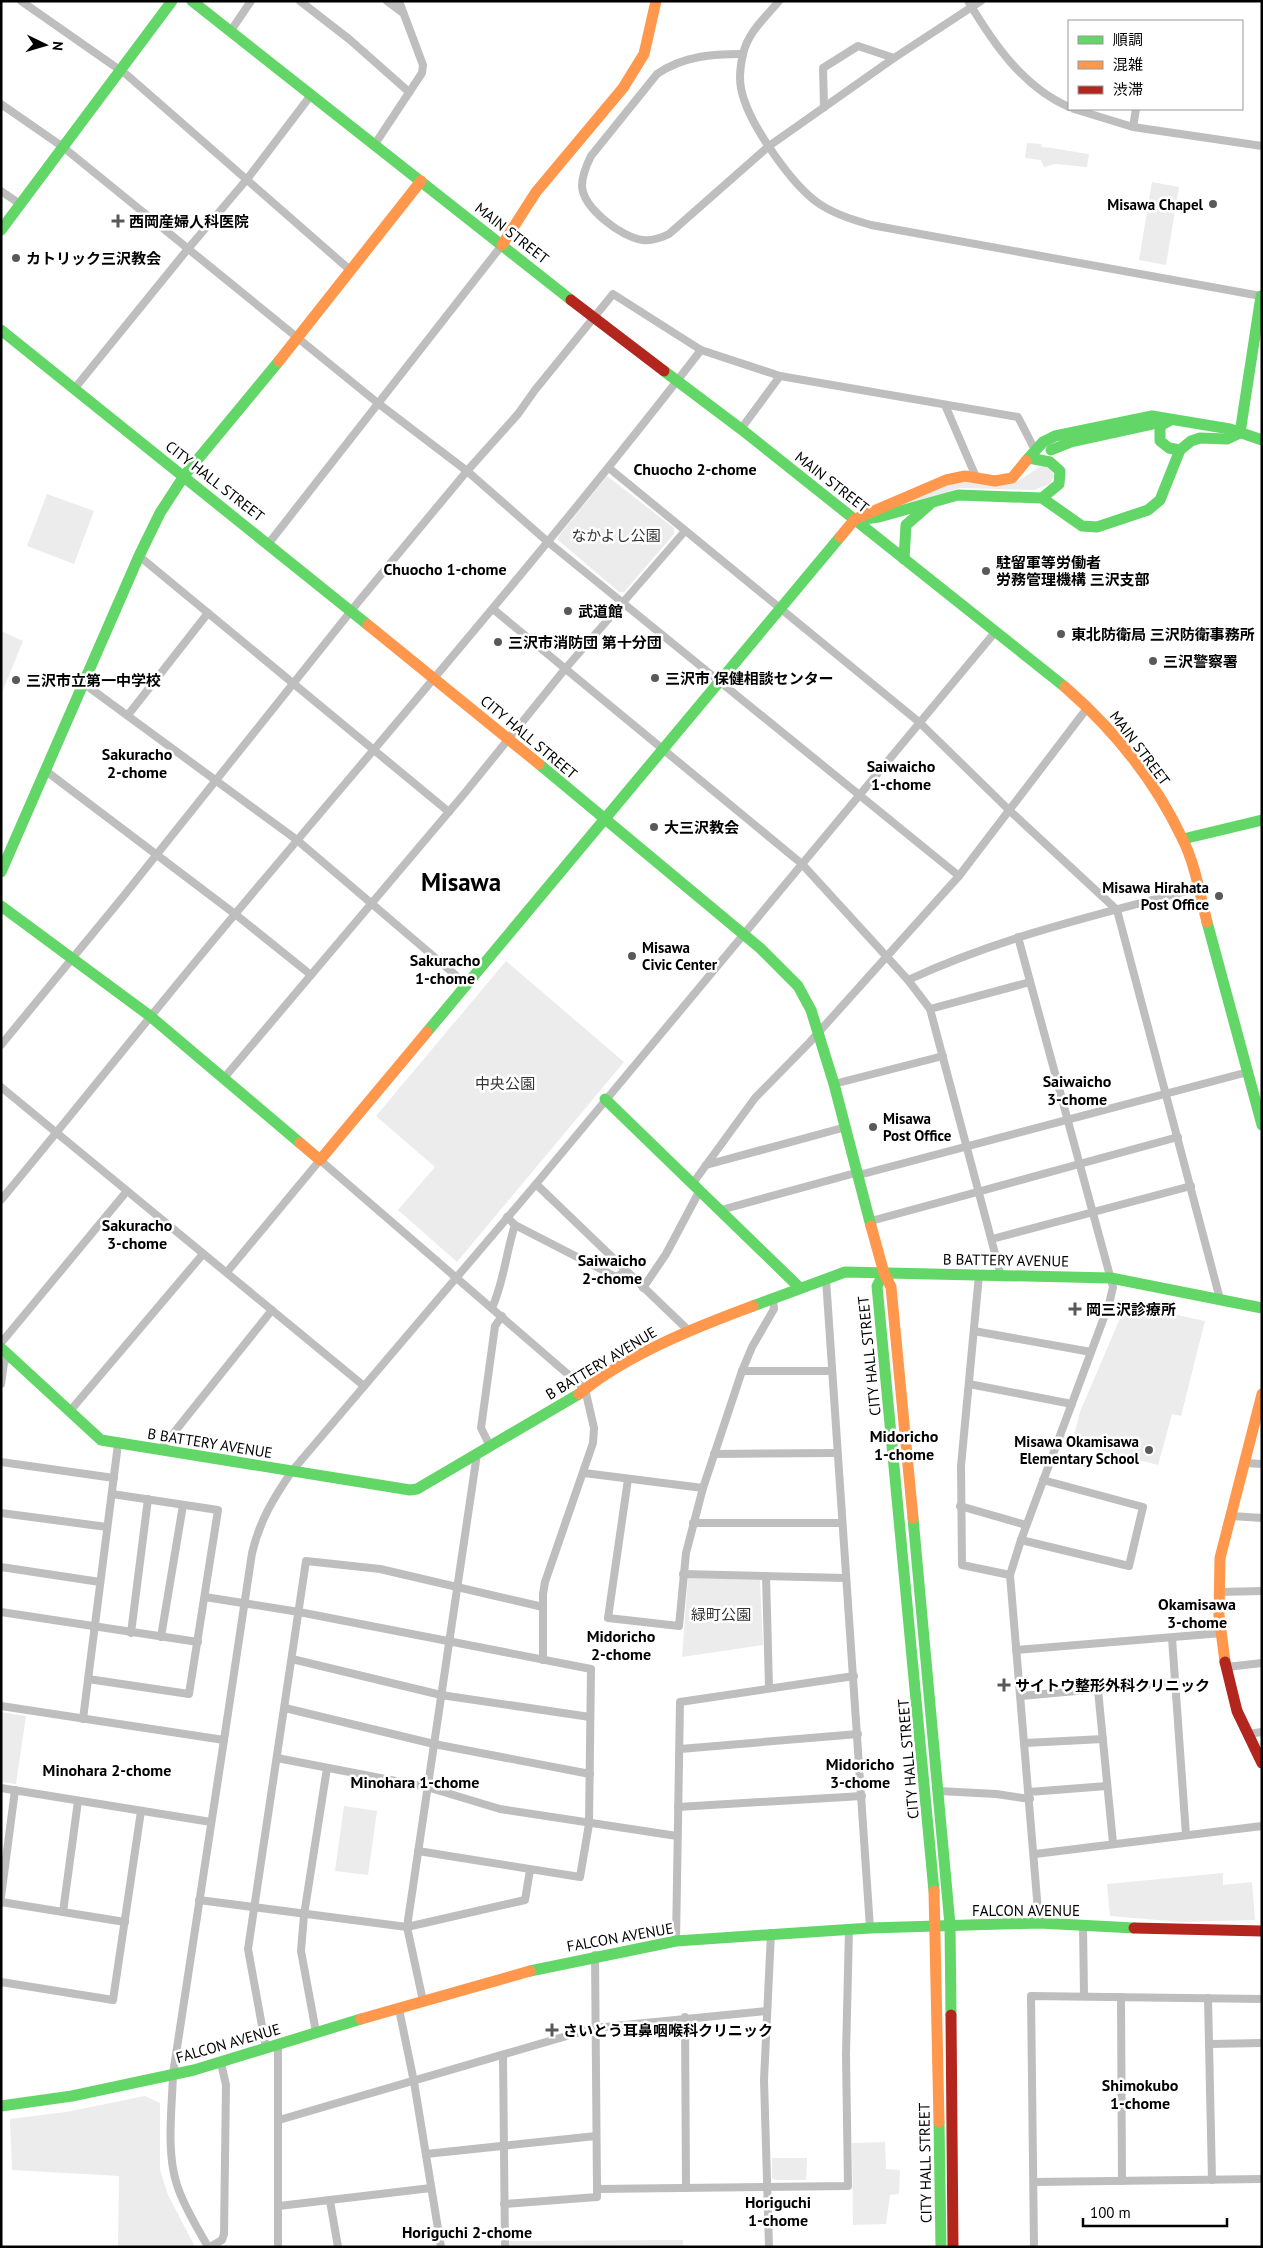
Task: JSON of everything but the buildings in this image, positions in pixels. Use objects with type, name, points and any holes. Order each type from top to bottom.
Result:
[{"type":"street","points":[[21,1],[121,71],[248,178],[350,270]]},
{"type":"street","points":[[1,230],[172,1]]},
{"type":"street","name":"MAIN STREET","points":[[192,1],[594,317],[741,429],[996,631],[1088,707],[1129,753],[1151,784],[1182,840],[1198,888],[1260,1111],[1262,1125]]},
{"type":"street","points":[[230,32],[251,1]]},
{"type":"street","points":[[300,1],[349,39],[408,92]]},
{"type":"street","points":[[387,1],[403,13]]},
{"type":"street","points":[[375,144],[422,73],[423,65],[399,1]]},
{"type":"street","points":[[269,543],[502,245],[536,192],[622,88],[644,54],[656,1]]},
{"type":"street","points":[[779,1],[760,21],[748,40],[743,54],[741,88],[757,127],[784,168],[804,191],[821,205],[848,218],[880,227],[1261,296],[1240,433]]},
{"type":"street","points":[[743,54],[686,58],[672,64],[658,74],[591,156],[584,171],[582,187],[586,200],[594,212],[624,234],[635,239],[657,240],[669,234],[769,146],[894,58],[962,15],[970,4],[981,1]]},
{"type":"street","points":[[970,4],[1007,58],[1029,82],[1044,94],[1068,106]]},
{"type":"street","points":[[824,107],[823,68],[858,46],[894,58]]},
{"type":"street","points":[[75,388],[248,178],[311,95]]},
{"type":"street","points":[[1,104],[62,147],[379,404],[467,471],[548,542],[860,793],[959,876]]},
{"type":"street","points":[[1077,110],[1133,127],[1262,146]]},
{"type":"street","points":[[1133,127],[1136,110]]},
{"type":"street","points":[[1,872],[160,512],[184,476],[298,338],[421,180]]},
{"type":"street","points":[[1,191],[20,204]]},
{"type":"street","points":[[1,1046],[74,959],[352,610],[467,471],[518,414],[613,294],[701,350],[780,376],[1018,417],[1032,454]]},
{"type":"street","name":"CITY HALL STREET","points":[[1,330],[352,610],[743,934],[783,969],[798,986],[811,1010],[819,1031],[859,1173],[884,1273],[891,1286],[950,1925],[953,2247]]},
{"type":"street","points":[[1,1200],[150,1016],[493,609],[609,468],[701,350]]},
{"type":"street","points":[[741,429],[780,376]]},
{"type":"street","points":[[945,405],[976,477]]},
{"type":"street","points":[[227,1272],[855,519],[946,480],[976,477],[995,481],[1012,478],[1044,442],[1055,436],[1129,419],[1152,416],[1169,421],[1230,429],[1262,440]]},
{"type":"street","points":[[1051,450],[1066,443],[1152,423],[1169,421]]},
{"type":"street","points":[[1169,421],[1160,426],[1160,441],[1169,448],[1180,450]]},
{"type":"street","points":[[855,519],[879,517],[958,495],[1042,498],[1082,526],[1097,527],[1111,524],[1148,510],[1160,500],[1180,450],[1200,438],[1227,439],[1240,433]]},
{"type":"street","points":[[1032,454],[1047,459],[1055,464],[1060,471],[1060,480],[1055,490],[1042,498]]},
{"type":"street","points":[[609,468],[919,722],[1009,810],[1117,910],[1220,1299]]},
{"type":"street","points":[[904,559],[906,525],[912,518],[937,500]]},
{"type":"street","points":[[224,1078],[450,812],[565,669],[624,604],[685,531]]},
{"type":"street","points":[[139,556],[450,812]]},
{"type":"street","points":[[493,609],[802,864],[908,980],[930,1009],[1001,1276]]},
{"type":"street","points":[[128,716],[208,613]]},
{"type":"street","points":[[221,2063],[226,2085],[224,2234],[222,2240],[209,2247],[188,2211],[177,2184],[172,2153],[173,2074],[252,1552],[258,1530],[268,1506],[292,1471],[455,1276],[536,1184],[605,1098],[996,631]]},
{"type":"street","points":[[83,683],[298,840],[466,984]]},
{"type":"street","points":[[643,1288],[666,1254],[706,1165],[755,1098],[887,957],[959,876],[1088,707]]},
{"type":"street","points":[[46,771],[235,914],[311,975]]},
{"type":"street","points":[[1182,840],[1262,820]]},
{"type":"street","points":[[908,980],[959,958],[1018,937],[1198,888]]},
{"type":"street","points":[[1,906],[150,1016],[585,1389],[594,1428],[584,1473],[545,1582],[543,1660]]},
{"type":"street","points":[[1018,937],[1113,1287],[1109,1304],[1020,1540],[1010,1575],[1035,1854],[1039,1923]]},
{"type":"street","points":[[930,1009],[1030,982]]},
{"type":"street","points":[[834,1084],[943,1056]]},
{"type":"street","points":[[721,1210],[1248,1072]]},
{"type":"street","points":[[1,1086],[364,1386]]},
{"type":"street","points":[[605,1098],[800,1288]]},
{"type":"street","points":[[706,1165],[846,1127]]},
{"type":"street","points":[[872,1221],[1178,1137]]},
{"type":"street","points":[[536,1184],[688,1330]]},
{"type":"street","points":[[992,1239],[1191,1186]]},
{"type":"street","points":[[1,1343],[128,1192]]},
{"type":"street","points":[[506,1217],[515,1225],[616,1277],[626,1270]]},
{"type":"street","points":[[492,1308],[498,1295],[507,1249],[515,1225]]},
{"type":"street","points":[[70,1411],[203,1254]]},
{"type":"street","name":"B BATTERY AVENUE","points":[[5,1352],[101,1440],[410,1490],[417,1489],[688,1330],[845,1272],[1111,1278],[1262,1308]]},
{"type":"street","name":"CITY HALL STREET","points":[[884,1273],[877,1286],[924,1772],[936,1926],[941,2247]]},
{"type":"street","points":[[979,1275],[961,1466],[962,1565],[1010,1575]]},
{"type":"street","points":[[826,1279],[870,1928]]},
{"type":"street","points":[[628,1479],[608,1618],[679,1626],[683,1574],[693,1523],[703,1488],[742,1370],[752,1347],[774,1309],[773,1298]]},
{"type":"street","points":[[160,1450],[272,1310]]},
{"type":"street","points":[[490,1446],[481,1428],[496,1326],[502,1316]]},
{"type":"street","points":[[974,1331],[1091,1352]]},
{"type":"street","points":[[1,1384],[5,1352]]},
{"type":"street","points":[[742,1370],[831,1371]]},
{"type":"street","points":[[969,1384],[1072,1404]]},
{"type":"street","points":[[1262,1394],[1220,1558],[1218,1592],[1226,1667],[1231,1693],[1262,1763]]},
{"type":"street","points":[[83,1719],[118,1444]]},
{"type":"street","points":[[714,1454],[837,1453]]},
{"type":"street","points":[[423,2001],[408,1928],[476,1454]]},
{"type":"street","points":[[1,1462],[114,1478]]},
{"type":"street","points":[[1245,1463],[1262,1464]]},
{"type":"street","points":[[584,1473],[703,1488]]},
{"type":"street","points":[[1020,1540],[1129,1566],[1143,1507],[1043,1480]]},
{"type":"street","points":[[88,1679],[189,1694],[218,1510],[112,1494]]},
{"type":"street","points":[[131,1632],[148,1499]]},
{"type":"street","points":[[161,1637],[183,1505]]},
{"type":"street","points":[[960,1506],[1026,1525]]},
{"type":"street","points":[[1,1513],[107,1527]]},
{"type":"street","points":[[1232,1516],[1262,1518]]},
{"type":"street","points":[[693,1523],[842,1523]]},
{"type":"street","points":[[266,2048],[248,1949],[306,1561],[380,1569],[543,1607]]},
{"type":"street","points":[[1,1567],[100,1582]]},
{"type":"street","points":[[683,1574],[846,1578]]},
{"type":"street","points":[[766,1576],[769,1687]]},
{"type":"street","points":[[1218,1592],[1262,1591]]},
{"type":"street","points":[[205,1597],[299,1612],[591,1669],[588,1824],[580,1877],[418,1851]]},
{"type":"street","points":[[1,1612],[198,1642]]},
{"type":"street","points":[[1016,1650],[1222,1633]]},
{"type":"street","points":[[1172,1638],[1186,1835]]},
{"type":"street","points":[[292,1658],[441,1695],[590,1717]]},
{"type":"street","points":[[1226,1667],[1262,1664]]},
{"type":"street","points":[[676,1941],[680,1702],[769,1687],[854,1676]]},
{"type":"street","points":[[1020,1696],[1176,1682]]},
{"type":"street","points":[[1098,1690],[1113,1844]]},
{"type":"street","points":[[1,1706],[224,1740]]},
{"type":"street","points":[[285,1708],[434,1744],[590,1774]]},
{"type":"street","points":[[1248,1734],[1262,1732]]},
{"type":"street","points":[[680,1749],[858,1734]]},
{"type":"street","points":[[1025,1743],[1103,1738]]},
{"type":"street","points":[[277,1758],[427,1787],[500,1809],[588,1824],[677,1836]]},
{"type":"street","points":[[316,2032],[301,1951],[304,1915],[327,1768]]},
{"type":"street","points":[[939,1791],[1030,1796],[1107,1786]]},
{"type":"street","points":[[1,1788],[211,1822]]},
{"type":"street","points":[[1,1897],[15,1790]]},
{"type":"street","points":[[678,1807],[862,1796]]},
{"type":"street","points":[[63,1912],[78,1801]]},
{"type":"street","points":[[1,1982],[113,2000],[141,1811]]},
{"type":"street","points":[[1035,1854],[1262,1826]]},
{"type":"street","points":[[199,1900],[408,1928],[525,1900],[530,1870]]},
{"type":"street","points":[[1,1902],[125,1922]]},
{"type":"street","name":"FALCON AVENUE","points":[[1,2106],[72,2096],[221,2063],[316,2032],[548,1966],[594,1955],[676,1941],[849,1929],[1039,1923],[1084,1924],[1164,1930],[1262,1931]]},
{"type":"street","points":[[1084,1924],[1084,1996]]},
{"type":"street","points":[[597,2189],[848,2186],[846,2055],[849,1929]]},
{"type":"street","points":[[769,2247],[764,2080],[771,1933]]},
{"type":"street","points":[[504,2204],[597,2197],[594,1955]]},
{"type":"street","points":[[1034,2247],[1032,1996],[1262,1999]]},
{"type":"street","points":[[1121,1997],[1122,2181]]},
{"type":"street","points":[[1208,1998],[1212,2180]]},
{"type":"street","points":[[399,2009],[414,2082],[441,2247]]},
{"type":"street","points":[[279,2120],[594,2028],[685,2017],[767,2011]]},
{"type":"street","points":[[685,2017],[686,2188]]},
{"type":"street","points":[[1210,2044],[1262,2043]]},
{"type":"street","points":[[278,2044],[278,2247]]},
{"type":"street","points":[[503,2055],[505,2247]]},
{"type":"street","points":[[426,2154],[596,2136]]},
{"type":"street","points":[[1034,2182],[1262,2179]]},
{"type":"street","points":[[279,2206],[431,2188]]},
{"type":"street","points":[[330,2201],[338,2247]]},
{"type":"green space","points":[[1027,143],[1089,154],[1087,167],[1055,164],[1044,167],[1041,160],[1025,158]]},
{"type":"green space","points":[[1152,182],[1179,187],[1166,265],[1139,260]]},
{"type":"green space","points":[[1045,465],[1051,468],[1054,476],[1050,484],[1034,490],[959,488],[926,500],[889,509],[953,482],[974,481],[999,485],[1011,484]]},
{"type":"green space","name":"なかよし公園","points":[[607,476],[674,528],[674,534],[624,592],[619,592],[558,540],[558,537]]},
{"type":"green space","points":[[47,494],[94,511],[74,564],[27,546]]},
{"type":"green space","points":[[1,631],[23,641],[1,695]]},
{"type":"green space","name":"中央公園","points":[[506,961],[624,1062],[457,1262],[398,1210],[435,1167],[376,1116]]},
{"type":"green space","points":[[1131,1305],[1205,1321],[1181,1416],[1172,1414],[1158,1465],[1072,1443],[1080,1412],[1124,1309]]},
{"type":"green space","name":"緑町公園","points":[[688,1578],[760,1580],[763,1645],[682,1657]]},
{"type":"green space","points":[[1,1712],[26,1716],[16,1784],[1,1782]]},
{"type":"green space","points":[[344,1806],[377,1811],[368,1875],[335,1871]]},
{"type":"green space","points":[[1223,1873],[1223,1885],[1252,1882],[1255,1920],[1181,1922],[1110,1916],[1107,1884]]},
{"type":"green space","points":[[145,2096],[160,2103],[160,2170],[168,2195],[195,2247],[118,2247],[119,2176],[12,2170],[10,2119],[66,2112]]},
{"type":"green space","points":[[885,2142],[886,2169],[900,2170],[899,2194],[890,2195],[886,2224],[853,2225],[852,2143]]},
{"type":"green space","points":[[772,2158],[807,2158],[806,2180],[776,2180],[772,2178]]},
{"type":"green space","points":[[683,2240],[683,2247],[508,2247],[508,2241]]},
{"type":"traffic: fast","points":[[1,230],[172,1]]},
{"type":"traffic: fast","points":[[192,1],[571,300]]},
{"type":"traffic: fast","points":[[1240,433],[1261,296]]},
{"type":"traffic: fast","points":[[1,330],[368,625]]},
{"type":"traffic: fast","points":[[1,872],[139,556],[160,513],[184,476],[279,361]]},
{"type":"traffic: fast","points":[[664,371],[741,429],[1065,687]]},
{"type":"traffic: fast","points":[[1026,461],[1043,442],[1055,436],[1152,416],[1230,429],[1262,440]]},
{"type":"traffic: fast","points":[[1169,421],[1160,426],[1160,441],[1169,448],[1180,450]]},
{"type":"traffic: fast","points":[[1051,450],[1071,442],[1158,423]]},
{"type":"traffic: fast","points":[[864,519],[879,517],[958,495],[1042,498],[1082,526],[1097,527],[1148,510],[1160,500],[1180,450],[1191,441],[1200,438],[1227,439],[1240,433]]},
{"type":"traffic: fast","points":[[1029,458],[1050,462],[1060,471],[1059,484],[1042,498]]},
{"type":"traffic: fast","points":[[904,559],[906,525],[929,505]]},
{"type":"traffic: fast","points":[[427,1032],[840,537]]},
{"type":"traffic: fast","points":[[539,764],[760,948],[798,986],[811,1010],[834,1084],[871,1226]]},
{"type":"traffic: fast","points":[[1183,839],[1262,820]]},
{"type":"traffic: fast","points":[[1,906],[150,1016],[300,1143]]},
{"type":"traffic: fast","points":[[1207,922],[1262,1125]]},
{"type":"traffic: fast","points":[[605,1099],[800,1288]]},
{"type":"traffic: fast","points":[[753,1306],[845,1272],[1111,1278],[1262,1308]]},
{"type":"traffic: fast","points":[[884,1273],[877,1286],[934,1891]]},
{"type":"traffic: fast","points":[[1,1348],[101,1440],[410,1490],[417,1489],[579,1394]]},
{"type":"traffic: fast","points":[[913,1518],[950,1925],[951,2015]]},
{"type":"traffic: fast","points":[[530,1971],[676,1941],[870,1928],[1039,1923],[1134,1928]]},
{"type":"traffic: fast","points":[[1,2106],[72,2096],[194,2070],[361,2019]]},
{"type":"traffic: fast","points":[[939,2122],[941,2247]]},
{"type":"traffic: slow","points":[[502,245],[536,192],[623,88],[644,54],[656,1]]},
{"type":"traffic: slow","points":[[279,361],[421,181]]},
{"type":"traffic: slow","points":[[840,537],[855,519],[946,480],[965,476],[995,481],[1012,478],[1026,461]]},
{"type":"traffic: slow","points":[[368,625],[539,764]]},
{"type":"traffic: slow","points":[[1065,687],[1116,738],[1159,796],[1187,848],[1197,879],[1207,922]]},
{"type":"traffic: slow","points":[[300,1143],[320,1160],[427,1032]]},
{"type":"traffic: slow","points":[[871,1226],[884,1273],[891,1287],[913,1518]]},
{"type":"traffic: slow","points":[[579,1394],[618,1367],[662,1343],[753,1306]]},
{"type":"traffic: slow","points":[[1225,1662],[1219,1615],[1220,1558],[1262,1394]]},
{"type":"traffic: slow","points":[[934,1891],[939,2122]]},
{"type":"traffic: slow","points":[[361,2019],[530,1971]]},
{"type":"traffic: jam","points":[[571,300],[664,371]]},
{"type":"traffic: jam","points":[[1225,1662],[1237,1711],[1262,1763]]},
{"type":"traffic: jam","points":[[1134,1928],[1262,1931]]},
{"type":"traffic: jam","points":[[951,2015],[953,2247]]},
{"type":"place","name":"Misawa Chapel","points":[[1213,204]]},
{"type":"place","name":"西岡産婦人科医院","points":[[118,221]]},
{"type":"place","name":"カトリック三沢教会","points":[[16,258]]},
{"type":"place","name":"駐留軍等労働者 労務管理機構 三沢支部","points":[[986,571]]},
{"type":"place","name":"武道館","points":[[568,611]]},
{"type":"place","name":"東北防衛局 三沢防衛事務所","points":[[1061,634]]},
{"type":"place","name":"三沢市消防団 第十分団","points":[[498,642]]},
{"type":"place","name":"三沢警察署","points":[[1153,661]]},
{"type":"place","name":"三沢市 保健相談センター","points":[[655,678]]},
{"type":"place","name":"三沢市立第一中学校","points":[[16,680]]},
{"type":"place","name":"大三沢教会","points":[[654,827]]},
{"type":"place","name":"Misawa Hirahata Post Office","points":[[1219,896]]},
{"type":"place","name":"Misawa Civic Center","points":[[632,956]]},
{"type":"place","name":"Misawa Post Office","points":[[873,1127]]},
{"type":"place","name":"岡三沢診療所","points":[[1075,1309]]},
{"type":"place","name":"Misawa Okamisawa Elementary School","points":[[1149,1450]]},
{"type":"place","name":"サイトウ整形外科クリニック","points":[[1004,1685]]},
{"type":"place","name":"さいとう耳鼻咽喉科クリニック","points":[[552,2030]]},
{"type":"district","name":"Chuocho 2-chome","points":[[695,469]]},
{"type":"district","name":"Chuocho 1-chome","points":[[445,569]]},
{"type":"district","name":"Sakuracho 2-chome","points":[[137,763]]},
{"type":"district","name":"Saiwaicho 1-chome","points":[[901,775]]},
{"type":"district","name":"Misawa","points":[[461,882]]},
{"type":"district","name":"Sakuracho 1-chome","points":[[445,969]]},
{"type":"district","name":"Saiwaicho 3-chome","points":[[1077,1090]]},
{"type":"district","name":"Sakuracho 3-chome","points":[[137,1234]]},
{"type":"district","name":"Saiwaicho 2-chome","points":[[612,1269]]},
{"type":"district","name":"Midoricho 1-chome","points":[[904,1445]]},
{"type":"district","name":"Okamisawa 3-chome","points":[[1197,1613]]},
{"type":"district","name":"Midoricho 2-chome","points":[[621,1645]]},
{"type":"district","name":"Minohara 2-chome","points":[[107,1770]]},
{"type":"district","name":"Midoricho 3-chome","points":[[860,1773]]},
{"type":"district","name":"Minohara 1-chome","points":[[415,1782]]},
{"type":"district","name":"Shimokubo 1-chome","points":[[1140,2094]]},
{"type":"district","name":"Horiguchi 1-chome","points":[[778,2211]]},
{"type":"district","name":"Horiguchi 2-chome","points":[[467,2232]]}]
